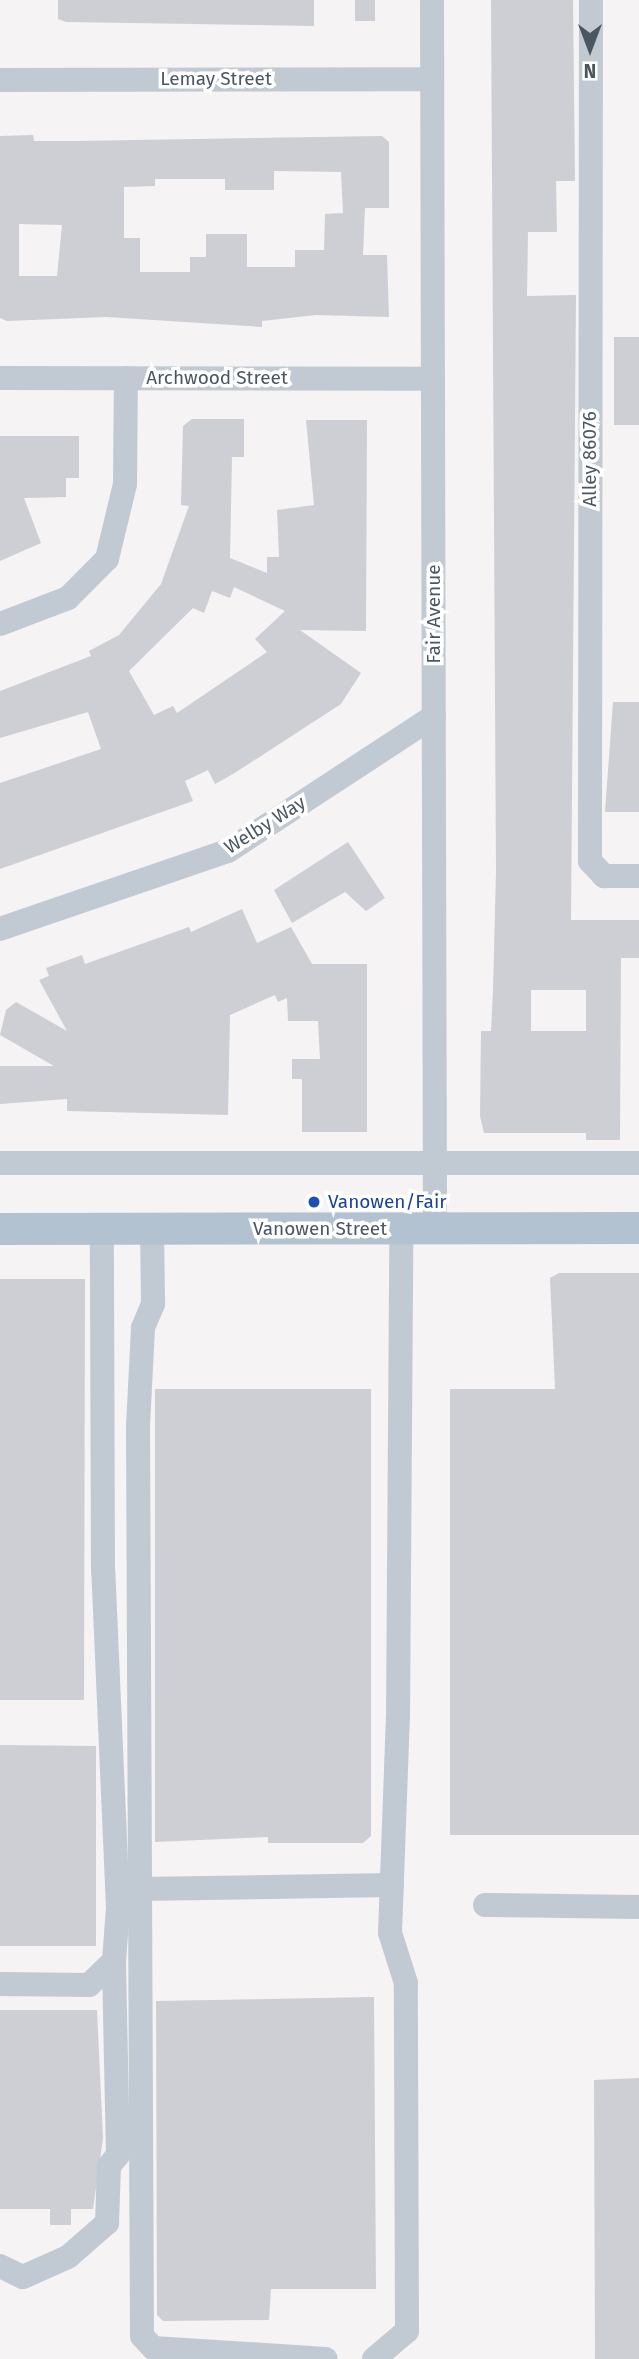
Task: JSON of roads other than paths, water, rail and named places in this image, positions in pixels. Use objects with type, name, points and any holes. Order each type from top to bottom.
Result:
[{"type":"main road","name":"Vanowen Street","points":[[0,1228],[639,1228]]},
{"type":"street","name":"Fair Avenue","points":[[432,0],[435,1229]]},
{"type":"street","name":"Alley 86076","points":[[591,0],[590,861],[604,876],[639,876]]},
{"type":"street","name":"Lemay Street","points":[[0,79],[432,79]]},
{"type":"street","name":"Archwood Street","points":[[0,378],[433,379]]},
{"type":"street","points":[[0,624],[68,598],[107,559],[125,484],[126,378]]},
{"type":"street","name":"Welby Way","points":[[0,929],[228,851],[434,716]]},
{"type":"street","points":[[0,1163],[639,1163]]},
{"type":"street","points":[[0,2266],[23,2277],[68,2258],[107,2223],[109,2166],[118,2155],[114,1961],[118,1908],[103,1571],[102,1228]]},
{"type":"street","points":[[152,1228],[153,1304],[143,1328],[138,1426],[142,2336],[153,2347],[326,2359]]},
{"type":"street","points":[[374,2359],[407,2331],[407,1983],[390,1933],[401,1229]]},
{"type":"street","points":[[138,1889],[392,1885]]},
{"type":"street","points":[[485,1905],[639,1907]]},
{"type":"street","points":[[0,1984],[89,1985],[114,1961]]},
{"type":"place","name":"Vanowen/Fair","points":[[314,1202]]}]
